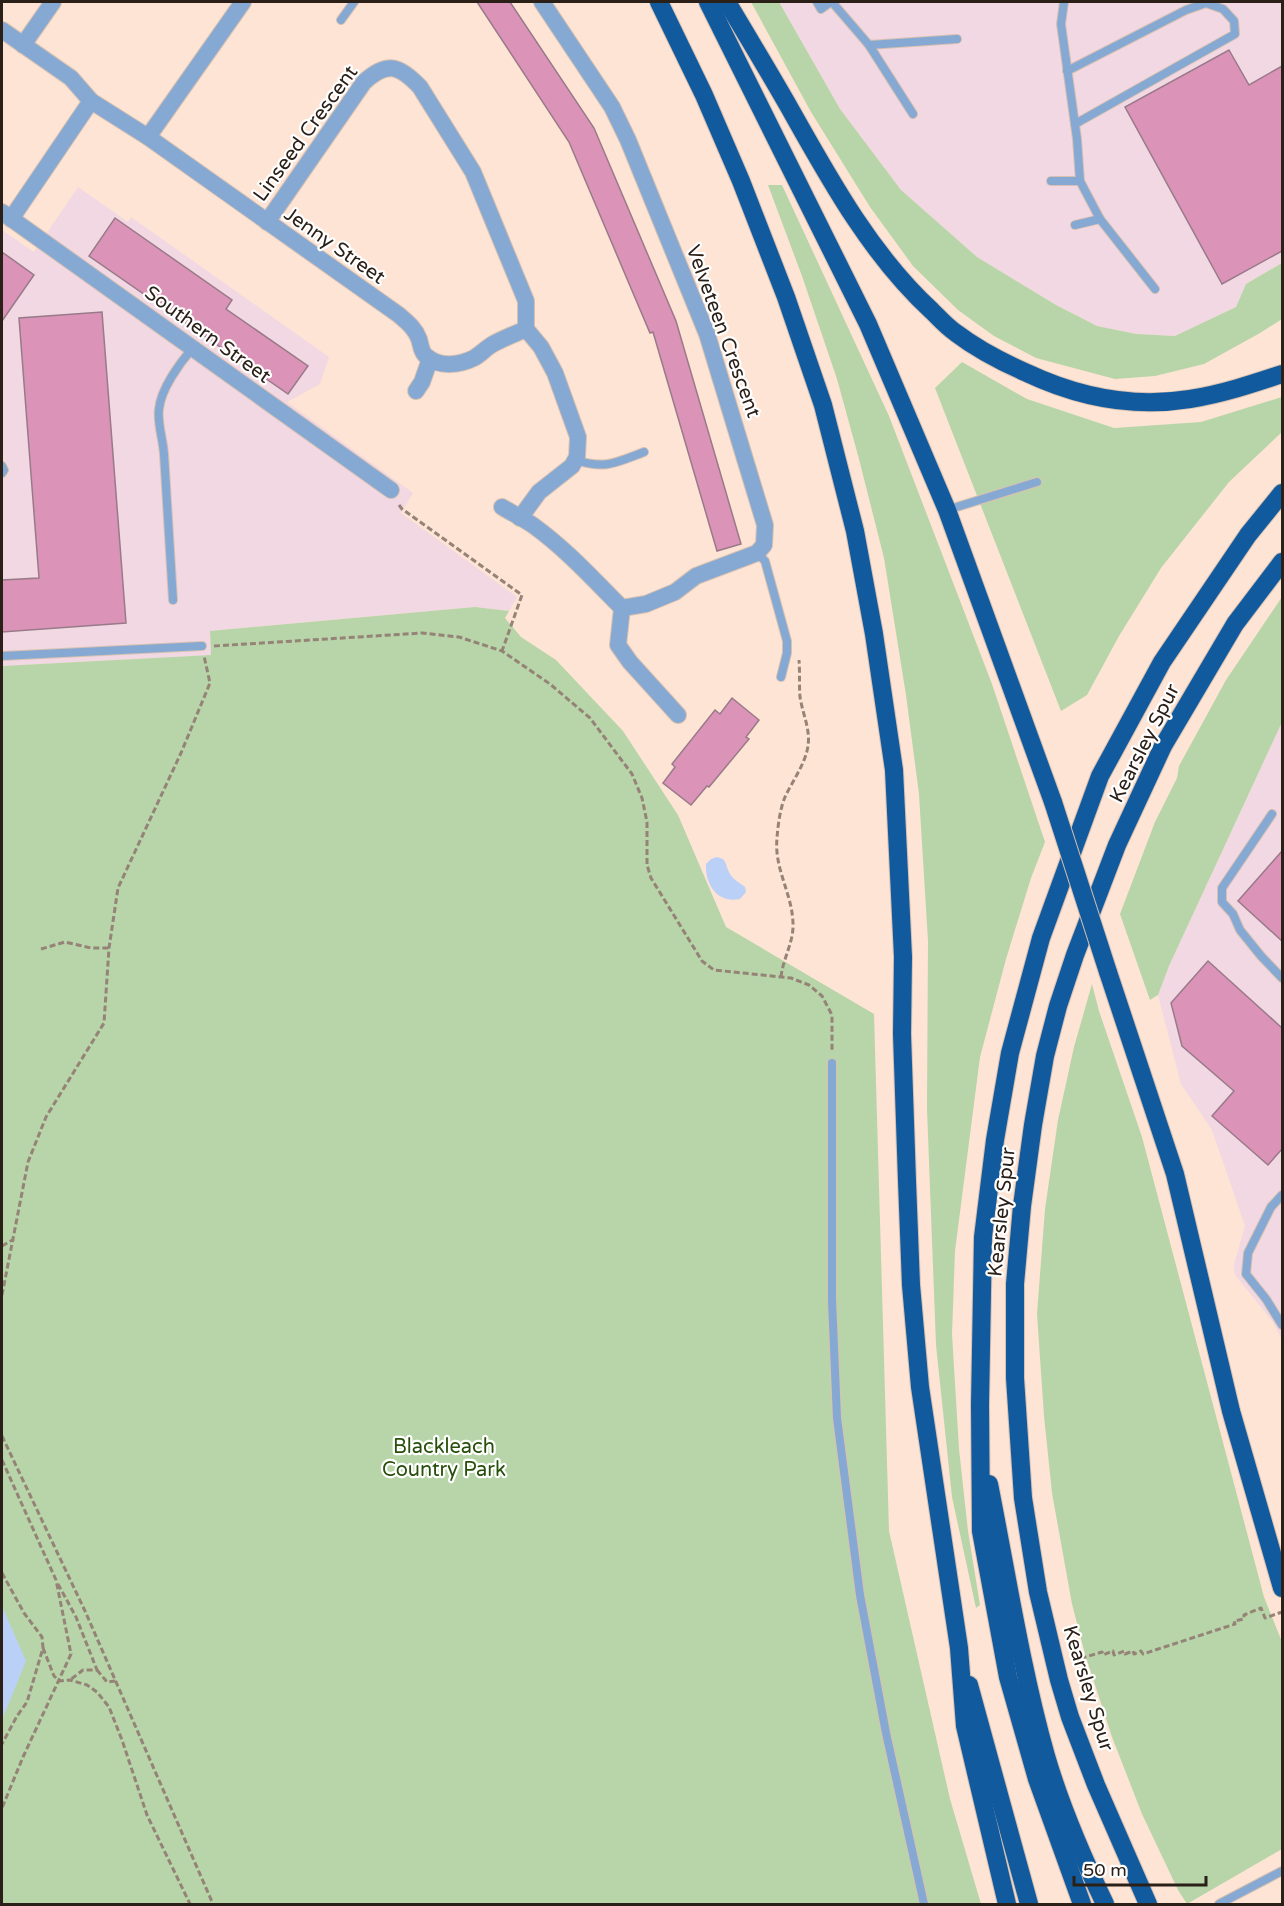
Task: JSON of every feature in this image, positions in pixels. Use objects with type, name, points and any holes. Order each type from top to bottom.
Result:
[{"type":"highway","points":[[659,2],[704,95],[741,181],[786,297],[823,405],[855,531],[874,634],[894,770],[903,957],[902,1034],[911,1285],[924,1420],[959,1648],[965,1726],[1007,1905]]},
{"type":"highway","points":[[708,2],[868,324],[947,510],[1053,802],[1175,1174],[1231,1411],[1282,1588]]},
{"type":"highway","points":[[727,2],[770,72],[829,177],[879,254],[915,296],[955,333],[1000,361],[1053,386],[1102,399],[1147,402],[1189,399],[1232,391],[1282,374]]},
{"type":"highway","name":"Kearsley Spur","points":[[981,1444],[983,1237],[995,1140],[1010,1053],[1041,938],[1101,776],[1162,662],[1248,535],[1282,493]]},
{"type":"highway","name":"Kearsley Spur","points":[[1148,1905],[1096,1785],[1070,1717],[1038,1592],[1023,1498],[1015,1378],[1015,1284],[1022,1206],[1045,1056],[1058,1006],[1117,845],[1163,746],[1235,624],[1282,562]]},
{"type":"highway","points":[[981,1444],[981,1531],[1008,1677],[1037,1779],[1082,1905]]},
{"type":"highway","points":[[981,1444],[1024,1668],[1047,1758],[1070,1822],[1105,1905]]},
{"type":"highway","points":[[959,1648],[1029,1905]]},
{"type":"street","points":[[23,45],[53,2]]},
{"type":"street","points":[[148,137],[243,2]]},
{"type":"street","name":"Velveteen Crescent","points":[[542,2],[612,107],[628,140],[707,334],[765,525],[764,545],[757,553]]},
{"type":"street","name":"Jenny Street","points":[[2,30],[71,78],[91,101],[148,137],[412,326],[421,348],[430,358]]},
{"type":"street","name":"Linseed Crescent","points":[[267,222],[363,82],[376,70],[392,68],[409,75],[420,87],[473,172],[526,301],[526,328]]},
{"type":"street","points":[[6,215],[91,101]]},
{"type":"street","name":"Southern Street","points":[[6,215],[391,490]]},
{"type":"street","points":[[416,391],[422,382],[430,358],[443,364],[461,364],[526,328],[555,373],[578,437],[576,460],[565,473],[539,492],[520,518]]},
{"type":"street","points":[[501,507],[533,525],[574,559],[622,608]]},
{"type":"street","points":[[622,608],[646,604],[675,592],[696,576],[757,553]]},
{"type":"street","points":[[622,608],[618,645],[630,662],[678,715]]},
{"type":"lane","points":[[342,20],[354,2]]},
{"type":"lane","points":[[817,2],[821,9],[831,2],[869,45],[912,114]]},
{"type":"lane","points":[[1064,2],[1061,24],[1075,124],[1080,181],[1100,219],[1155,290]]},
{"type":"lane","points":[[1067,71],[1186,10],[1206,3],[1223,9],[1234,21],[1235,34],[1075,124]]},
{"type":"lane","points":[[869,45],[957,39]]},
{"type":"lane","points":[[1051,181],[1080,181]]},
{"type":"lane","points":[[1075,225],[1100,219]]},
{"type":"lane","points":[[173,600],[163,448],[158,411],[170,381],[192,349]]},
{"type":"lane","points":[[576,460],[598,466],[608,465],[644,452]]},
{"type":"lane","points":[[2,466],[4,470],[2,473]]},
{"type":"lane","points":[[947,510],[1037,482]]},
{"type":"lane","points":[[757,553],[765,561],[787,641],[787,653],[781,677]]},
{"type":"lane","points":[[2,656],[202,646]]},
{"type":"lane","points":[[1272,814],[1222,888],[1222,902],[1233,914],[1240,930],[1282,978]]},
{"type":"lane","points":[[832,1063],[832,1300],[837,1418],[860,1595],[886,1733],[924,1905]]},
{"type":"lane","points":[[1282,1195],[1271,1207],[1248,1253],[1246,1274],[1282,1324]]},
{"type":"lane","points":[[1219,1905],[1282,1871]]},
{"type":"path","points":[[391,490],[402,509],[522,595],[502,651]]},
{"type":"path","points":[[2,1295],[28,1162],[46,1117],[104,1023],[109,948],[118,888],[181,753],[210,683],[202,646],[422,633],[459,637],[502,651],[550,684],[590,718],[632,774],[642,798],[647,822],[647,865],[651,878],[702,961],[714,970],[790,978],[809,985],[822,996],[832,1015],[832,1063]]},
{"type":"path","points":[[781,977],[793,924],[789,897],[779,871],[776,838],[784,800],[807,752],[809,733],[801,700],[799,658]]},
{"type":"path","points":[[41,949],[65,942],[91,948],[109,948]]},
{"type":"path","points":[[2,1246],[14,1239]]},
{"type":"path","points":[[2,1436],[85,1611],[213,1905]]},
{"type":"path","points":[[2,1460],[56,1580],[76,1617],[97,1670],[107,1682],[116,1681]]},
{"type":"path","points":[[2,1573],[24,1613],[42,1636],[43,1648],[54,1676],[59,1681]]},
{"type":"path","points":[[2,1808],[71,1654],[56,1580]]},
{"type":"path","points":[[1056,1666],[1102,1652],[1103,1655],[1113,1652],[1114,1655],[1124,1651],[1125,1654],[1133,1651],[1134,1654],[1141,1651],[1143,1654],[1235,1624],[1234,1621],[1244,1619],[1244,1615],[1261,1608],[1265,1618],[1282,1612]]},
{"type":"path","points":[[2,1744],[16,1716],[27,1702],[43,1648]]},
{"type":"path","points":[[70,1680],[83,1670],[97,1670]]},
{"type":"path","points":[[59,1681],[70,1680],[87,1685],[97,1692],[109,1707],[147,1815],[190,1905]]},
{"type":"shaded area","points":[[779,2],[1282,2],[1282,263],[1246,284],[1236,307],[1175,336],[1136,334],[1097,326],[1056,305],[977,257],[901,190],[840,109]]},
{"type":"shaded area","points":[[78,187],[128,222],[131,217],[329,357],[320,384],[287,402],[413,493],[401,513],[517,597],[509,611],[475,607],[210,631],[211,655],[2,666],[2,230],[34,252]]},
{"type":"shaded area","points":[[1282,722],[1282,1340],[1273,1322],[1235,1275],[1234,1265],[1245,1226],[1212,1130],[1181,1084],[1158,995],[1169,966]]},
{"type":"green space","points":[[751,2],[779,2],[840,109],[901,190],[977,257],[1056,305],[1097,326],[1136,334],[1175,336],[1236,307],[1246,284],[1282,263],[1282,319],[1204,364],[1155,376],[1115,379],[1036,358],[994,336],[958,310],[913,266],[870,207],[811,112]]},
{"type":"green space","points":[[768,185],[782,185],[889,416],[992,684],[1045,842],[1031,878],[1006,959],[980,1057],[955,1251],[952,1334],[959,1449],[968,1531],[980,1605],[976,1608],[952,1497],[936,1345],[927,1109],[928,941],[919,794],[906,695],[884,558],[859,459],[837,379]]},
{"type":"green space","points":[[962,362],[1027,399],[1114,428],[1201,422],[1282,397],[1282,432],[1229,482],[1161,568],[1119,636],[1087,695],[1061,711],[935,388]]},
{"type":"green space","points":[[1282,597],[1282,722],[1169,966],[1158,995],[1150,1000],[1120,914],[1155,822],[1177,778],[1179,766],[1226,680]]},
{"type":"green space","name":"Blackleach Country Park","points":[[475,607],[509,611],[505,618],[521,637],[556,660],[623,731],[678,815],[726,927],[874,1014],[889,1531],[950,1799],[981,1904],[2,1904],[2,666],[211,655],[210,631]]},
{"type":"green space","points":[[1092,984],[1142,1137],[1264,1597],[1282,1642],[1282,1849],[1187,1904],[1142,1814],[1112,1737],[1085,1654],[1072,1604],[1052,1493],[1044,1416],[1037,1314],[1045,1209],[1058,1120],[1074,1047]]},
{"type":"water","points":[[717,857],[724,861],[732,877],[745,887],[746,892],[740,899],[725,899],[719,896],[711,886],[706,864]]},
{"type":"water","points":[[2,1606],[26,1661],[2,1720]]},
{"type":"building","points":[[477,2],[510,2],[594,128],[676,321],[741,544],[717,551],[653,332],[650,333],[569,142]]},
{"type":"building","points":[[1229,50],[1249,85],[1282,66],[1282,251],[1222,284],[1125,107]]},
{"type":"building","points":[[115,218],[232,300],[226,309],[308,366],[288,394],[89,256]]},
{"type":"building","points":[[2,252],[34,275],[2,321]]},
{"type":"building","points":[[102,312],[126,623],[2,632],[2,580],[39,578],[19,318]]},
{"type":"building","points":[[732,698],[759,720],[746,737],[749,739],[691,805],[663,783],[675,767],[672,764],[715,710],[720,714]]},
{"type":"building","points":[[1282,851],[1282,941],[1238,901]]},
{"type":"building","points":[[1208,961],[1282,1028],[1282,1149],[1268,1165],[1212,1116],[1234,1091],[1182,1046],[1171,1003]]}]
